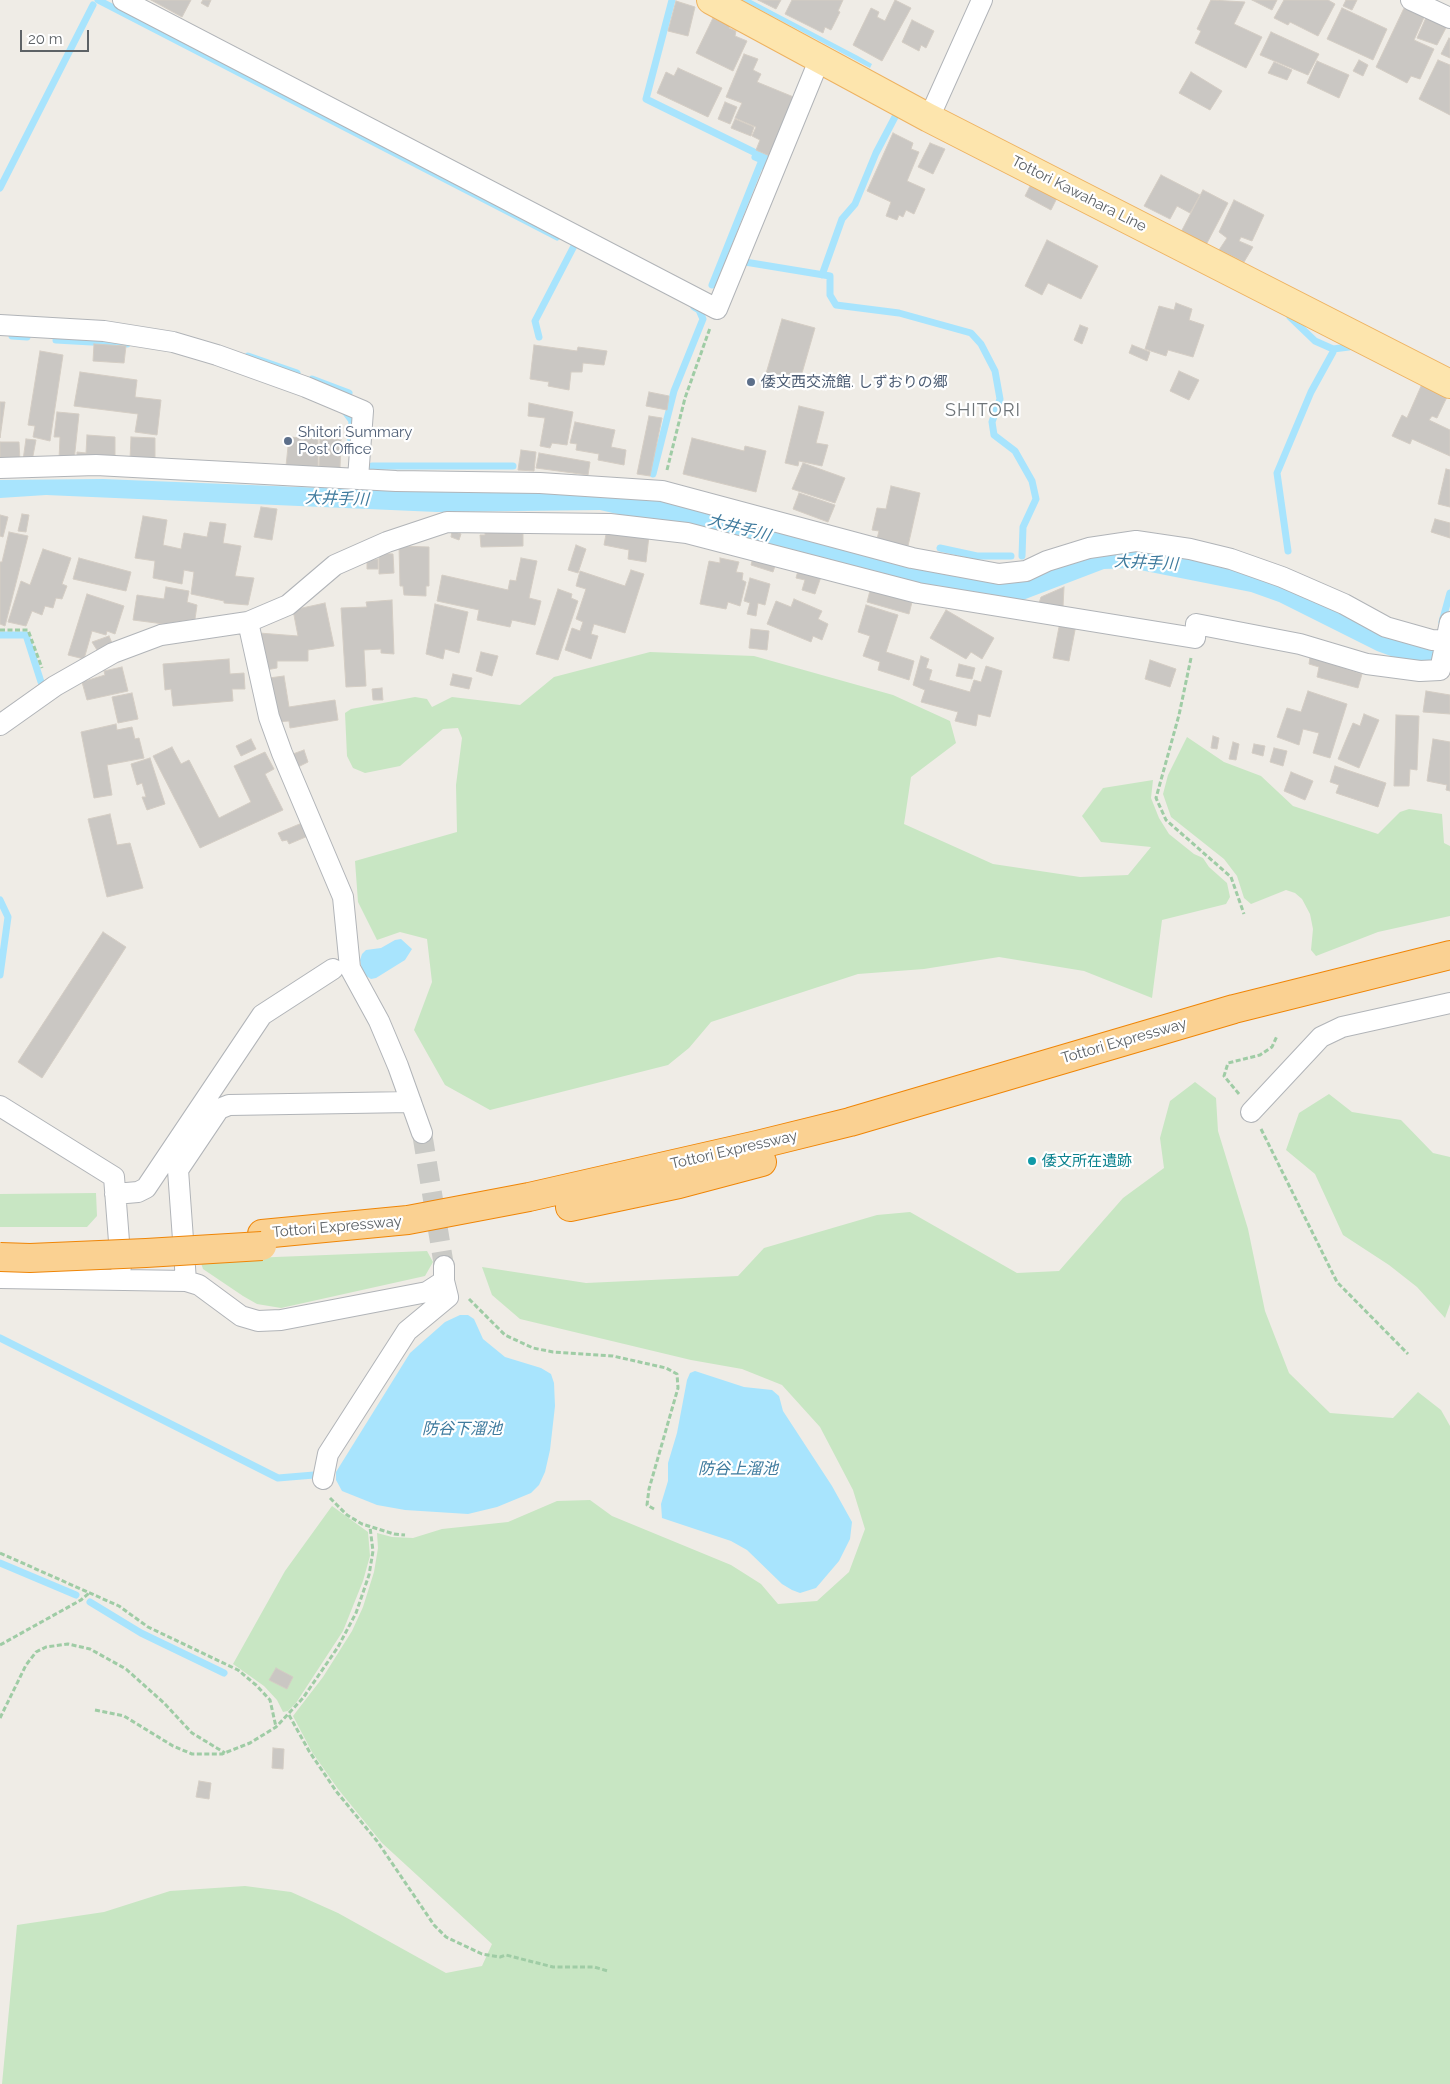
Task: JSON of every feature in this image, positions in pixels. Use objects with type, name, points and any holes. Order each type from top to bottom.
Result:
[{"type":"highway","name":"Tottori Expressway","points":[[0,1257],[40,1258],[262,1240],[408,1220],[529,1197],[850,1122],[1234,1009],[1450,955]]},
{"type":"highway","name":"Tottori Expressway","points":[[0,1243],[410,1236],[531,1215],[679,1184],[1012,1092],[1239,1025],[1450,972]]},
{"type":"main road","name":"Tottori Kawahara Line","points":[[711,0],[929,118],[1450,384]]},
{"type":"street","points":[[123,0],[717,309],[820,58]]},
{"type":"street","points":[[929,118],[982,0]]},
{"type":"street","points":[[1411,0],[1450,18]]},
{"type":"street","points":[[0,325],[104,331],[173,342],[297,383],[363,411],[358,478]]},
{"type":"street","points":[[0,468],[96,465],[396,481],[540,483],[662,491],[791,524],[912,558],[999,574],[1026,571],[1047,561],[1088,548],[1136,541],[1190,549],[1232,559],[1282,577],[1344,604],[1386,627],[1447,641]]},
{"type":"street","points":[[0,725],[50,690],[113,653],[161,635],[248,622],[288,605],[334,565],[387,542],[447,522],[610,524],[687,533],[918,593],[1195,638],[1196,624],[1300,644],[1367,664],[1420,671],[1440,670],[1450,622]]},
{"type":"street","points":[[248,622],[269,716],[282,754],[343,897],[350,968],[379,1021],[422,1133]]},
{"type":"street","points":[[115,1194],[138,1192],[146,1188],[262,1015],[333,969]]},
{"type":"street","points":[[1251,1112],[1320,1037],[1342,1027],[1450,1003]]},
{"type":"street","points":[[186,1281],[178,1170],[219,1109],[229,1105],[411,1102]]},
{"type":"street","points":[[0,1106],[114,1177],[122,1281]]},
{"type":"street","points":[[0,1278],[186,1281],[199,1285],[241,1316],[258,1322],[281,1320],[427,1292],[444,1274]]},
{"type":"street","points":[[323,1479],[328,1454],[407,1331],[448,1297],[444,1274]]},
{"type":"path","points":[[662,491],[685,398],[717,309]]},
{"type":"path","points":[[0,630],[28,630],[50,690]]},
{"type":"path","points":[[1195,638],[1179,715],[1156,798],[1166,820],[1190,843],[1220,865],[1231,877],[1244,914]]},
{"type":"path","points":[[1277,1036],[1272,1047],[1260,1055],[1228,1063],[1224,1076],[1251,1112],[1337,1282],[1408,1354]]},
{"type":"path","points":[[444,1274],[476,1304],[497,1329],[519,1343],[553,1352],[614,1356],[666,1368],[677,1374],[678,1388],[649,1489],[647,1505],[654,1509]]},
{"type":"path","points":[[323,1479],[332,1502],[347,1515],[370,1527],[405,1535]]},
{"type":"path","points":[[95,1710],[124,1716],[173,1746],[192,1754],[225,1753],[250,1743],[276,1727],[289,1715],[338,1647],[356,1613],[369,1575],[373,1551],[370,1527]]},
{"type":"path","points":[[0,1553],[119,1606],[148,1626],[238,1670],[270,1700],[276,1727]]},
{"type":"path","points":[[0,1644],[81,1600],[89,1593]]},
{"type":"path","points":[[0,1718],[26,1665],[36,1652],[46,1647],[68,1644],[90,1649],[126,1670],[164,1703],[192,1733],[225,1753]]},
{"type":"path","points":[[289,1715],[309,1752],[336,1791],[377,1841],[434,1925],[446,1937],[482,1954],[506,1955],[553,1967],[594,1967],[608,1971]]},
{"type":"green space","points":[[650,652],[754,656],[893,695],[950,721],[956,743],[911,777],[904,824],[993,864],[1080,877],[1128,875],[1151,847],[1101,842],[1082,816],[1103,788],[1153,780],[1151,798],[1159,818],[1169,834],[1194,854],[1203,858],[1209,867],[1227,883],[1230,897],[1226,904],[1162,920],[1152,998],[1084,971],[999,957],[924,969],[858,974],[711,1022],[689,1048],[668,1065],[490,1110],[445,1085],[414,1030],[432,982],[427,939],[400,932],[377,940],[358,902],[355,861],[457,832],[456,785],[462,738],[458,728],[443,729],[400,766],[365,773],[353,768],[347,756],[345,713],[351,709],[415,697],[427,699],[432,707],[452,697],[520,705],[554,677]]},
{"type":"green space","points":[[1187,737],[1224,762],[1261,776],[1293,806],[1378,834],[1400,812],[1409,809],[1442,814],[1444,843],[1450,846],[1450,916],[1378,932],[1316,956],[1311,950],[1313,929],[1310,914],[1302,899],[1295,893],[1286,890],[1251,904],[1244,898],[1237,876],[1224,859],[1171,817],[1163,794],[1168,775]]},
{"type":"green space","points":[[1195,1082],[1216,1098],[1218,1131],[1248,1229],[1265,1311],[1289,1373],[1330,1413],[1393,1418],[1418,1392],[1441,1410],[1450,1426],[1450,2084],[2,2084],[17,1925],[104,1912],[170,1891],[245,1886],[291,1892],[338,1913],[446,1973],[482,1966],[492,1944],[382,1843],[338,1789],[312,1752],[293,1716],[323,1677],[352,1631],[363,1607],[374,1572],[378,1548],[377,1533],[392,1537],[413,1538],[442,1529],[508,1522],[557,1501],[590,1500],[612,1516],[731,1565],[761,1584],[778,1604],[817,1601],[849,1572],[865,1529],[853,1490],[820,1427],[782,1385],[742,1369],[691,1360],[520,1319],[492,1295],[482,1267],[586,1283],[738,1276],[764,1248],[877,1215],[910,1212],[1017,1273],[1059,1271],[1123,1198],[1164,1168],[1160,1138],[1170,1101]]},
{"type":"green space","points":[[1329,1094],[1352,1112],[1401,1120],[1433,1153],[1450,1157],[1450,1304],[1445,1318],[1417,1287],[1389,1265],[1343,1235],[1315,1174],[1286,1150],[1299,1113]]},
{"type":"green space","points":[[96,1193],[97,1216],[87,1227],[0,1227],[0,1194]]},
{"type":"green space","points":[[427,1251],[433,1262],[425,1276],[281,1308],[257,1304],[243,1296],[203,1269],[200,1260]]},
{"type":"green space","points":[[332,1506],[368,1532],[370,1556],[363,1581],[343,1631],[296,1703],[288,1711],[283,1712],[277,1700],[264,1686],[233,1664],[285,1571]]},
{"type":"water","points":[[742,0],[751,0],[858,56],[872,64],[870,68]]},
{"type":"water","name":"大井手川","points":[[103,479],[348,489],[624,494],[705,507],[937,572],[1093,553],[1146,550],[1198,559],[1267,579],[1450,647],[1450,668],[1410,663],[1377,651],[1279,602],[1251,592],[1130,568],[1104,569],[1015,603],[955,592],[600,510],[437,512],[46,495],[0,498],[0,480]]},
{"type":"water","points":[[401,939],[412,949],[405,960],[376,978],[371,979],[363,974],[360,960],[366,950],[381,948],[395,940]]},
{"type":"water","name":"防谷下溜池","points":[[460,1315],[468,1315],[474,1319],[483,1339],[505,1357],[541,1368],[551,1374],[554,1383],[555,1406],[550,1450],[545,1472],[539,1485],[531,1493],[497,1507],[468,1514],[405,1510],[377,1505],[342,1491],[336,1480],[336,1472],[410,1353],[445,1322]]},
{"type":"water","name":"防谷上溜池","points":[[695,1371],[744,1387],[772,1390],[779,1396],[783,1411],[832,1486],[852,1522],[850,1539],[839,1561],[816,1588],[800,1593],[792,1590],[782,1584],[747,1550],[731,1541],[662,1518],[661,1504],[668,1481],[668,1463],[677,1433],[687,1380],[690,1373]]},
{"type":"building","points":[[151,0],[191,0],[182,17]]},
{"type":"building","points":[[203,0],[211,0],[208,7],[201,3]]},
{"type":"building","points":[[758,0],[781,0],[776,9]]},
{"type":"building","points":[[792,0],[843,0],[838,11],[840,12],[831,30],[825,27],[823,33],[785,14]]},
{"type":"building","points":[[895,0],[911,8],[882,61],[853,45],[871,8],[879,12],[877,17],[885,21]]},
{"type":"building","points":[[1211,0],[1245,2],[1234,24],[1262,37],[1246,68],[1195,43],[1201,31],[1197,29]]},
{"type":"building","points":[[1252,0],[1277,0],[1272,10]]},
{"type":"building","points":[[1284,0],[1328,0],[1335,4],[1318,36],[1290,22],[1288,25],[1274,18]]},
{"type":"building","points":[[1346,0],[1357,0],[1352,10],[1343,6]]},
{"type":"building","points":[[676,1],[695,7],[688,36],[668,31]]},
{"type":"building","points":[[1406,4],[1426,13],[1414,40],[1434,49],[1420,79],[1411,76],[1407,83],[1376,67]]},
{"type":"building","points":[[1342,8],[1387,29],[1373,60],[1327,39]]},
{"type":"building","points":[[1428,13],[1448,24],[1437,45],[1417,38]]},
{"type":"building","points":[[713,18],[730,26],[729,28],[736,31],[735,36],[747,41],[733,71],[696,53]]},
{"type":"building","points":[[912,20],[934,31],[926,48],[921,45],[919,51],[902,42]]},
{"type":"building","points":[[1271,32],[1319,54],[1308,75],[1260,55]]},
{"type":"building","points":[[1450,39],[1450,58],[1441,54]]},
{"type":"building","points":[[744,54],[758,59],[753,70],[761,74],[757,82],[796,98],[772,157],[756,150],[760,140],[752,136],[756,127],[735,118],[742,103],[726,97]]},
{"type":"building","points":[[1359,60],[1368,65],[1363,76],[1353,71]]},
{"type":"building","points":[[1438,60],[1450,65],[1450,115],[1419,99]]},
{"type":"building","points":[[1317,61],[1349,75],[1339,98],[1307,83]]},
{"type":"building","points":[[1274,62],[1292,70],[1287,80],[1268,73]]},
{"type":"building","points":[[678,68],[722,88],[708,117],[657,93],[666,72],[674,76]]},
{"type":"building","points":[[1191,72],[1222,91],[1210,110],[1179,93]]},
{"type":"building","points":[[725,102],[737,107],[730,124],[718,119]]},
{"type":"building","points":[[735,119],[754,127],[751,136],[731,128]]},
{"type":"building","points":[[893,133],[913,143],[911,149],[919,152],[907,181],[925,189],[914,214],[906,210],[903,217],[899,215],[897,220],[886,216],[891,202],[867,191]]},
{"type":"building","points":[[930,143],[945,149],[933,174],[918,167]]},
{"type":"building","points":[[1161,175],[1200,195],[1190,213],[1177,206],[1170,219],[1144,206]]},
{"type":"building","points":[[1031,184],[1057,198],[1051,210],[1025,196]]},
{"type":"building","points":[[1203,190],[1228,203],[1206,245],[1181,232]]},
{"type":"building","points":[[1234,200],[1264,215],[1252,241],[1241,237],[1239,241],[1253,247],[1244,262],[1219,250],[1227,238],[1219,232]]},
{"type":"building","points":[[1047,240],[1098,266],[1081,299],[1048,283],[1042,295],[1025,286]]},
{"type":"building","points":[[1176,303],[1192,309],[1189,320],[1204,325],[1193,357],[1168,350],[1166,356],[1145,349],[1159,306],[1174,310]]},
{"type":"building","points":[[782,319],[815,328],[798,387],[765,377]]},
{"type":"building","points":[[1080,325],[1088,328],[1082,344],[1074,340]]},
{"type":"building","points":[[94,344],[126,346],[124,363],[93,361]]},
{"type":"building","points":[[534,345],[577,351],[578,347],[607,351],[604,365],[583,363],[582,372],[571,372],[569,390],[548,386],[549,382],[530,379]]},
{"type":"building","points":[[1132,345],[1150,352],[1147,361],[1129,353]]},
{"type":"building","points":[[40,351],[63,355],[50,441],[33,437],[35,426],[28,425]]},
{"type":"building","points":[[1179,371],[1199,380],[1189,400],[1170,391]]},
{"type":"building","points":[[80,372],[137,380],[135,397],[161,400],[157,435],[135,432],[138,414],[74,406]]},
{"type":"building","points":[[1422,384],[1447,397],[1437,418],[1432,416],[1429,420],[1450,430],[1450,456],[1412,439],[1410,444],[1392,436],[1402,415],[1407,418]]},
{"type":"building","points":[[649,392],[669,396],[667,410],[646,406]]},
{"type":"building","points":[[0,402],[5,402],[0,438]]},
{"type":"building","points":[[529,403],[573,412],[567,445],[552,443],[550,448],[540,446],[545,418],[528,416]]},
{"type":"building","points":[[799,406],[824,412],[816,443],[828,445],[822,466],[799,461],[798,466],[785,463]]},
{"type":"building","points":[[57,412],[79,414],[74,461],[59,459],[60,437],[54,437]]},
{"type":"building","points":[[649,416],[662,418],[650,476],[637,474]]},
{"type":"building","points":[[575,422],[615,430],[611,447],[626,450],[624,465],[598,460],[599,454],[576,450],[577,444],[570,443]]},
{"type":"building","points":[[87,435],[115,437],[115,461],[77,460],[77,452],[86,453]]},
{"type":"building","points":[[131,437],[155,438],[155,460],[130,459]]},
{"type":"building","points":[[289,437],[318,439],[318,466],[286,466]]},
{"type":"building","points":[[692,438],[744,451],[745,446],[766,451],[756,492],[683,474]]},
{"type":"building","points":[[26,439],[36,440],[32,461],[23,460]]},
{"type":"building","points":[[320,439],[341,439],[340,468],[319,466]]},
{"type":"building","points":[[0,442],[19,442],[20,461],[0,462]]},
{"type":"building","points":[[521,450],[536,452],[534,471],[518,470]]},
{"type":"building","points":[[539,453],[590,462],[588,475],[536,468]]},
{"type":"building","points":[[803,463],[845,478],[835,503],[792,489]]},
{"type":"building","points":[[1446,469],[1450,470],[1450,507],[1438,504]]},
{"type":"building","points":[[891,486],[920,493],[908,546],[877,539],[879,531],[872,530],[877,508],[886,509]]},
{"type":"building","points":[[799,493],[835,505],[828,522],[793,509]]},
{"type":"building","points":[[261,507],[277,509],[272,540],[254,537]]},
{"type":"building","points":[[22,514],[29,515],[26,532],[18,531]]},
{"type":"building","points":[[0,515],[8,517],[3,537],[0,536]]},
{"type":"building","points":[[143,516],[167,520],[163,545],[181,549],[184,533],[207,537],[210,522],[226,524],[223,543],[241,546],[235,576],[254,578],[248,605],[224,603],[224,601],[191,594],[194,572],[184,570],[182,584],[153,578],[155,561],[135,558]]},
{"type":"building","points":[[1435,519],[1450,523],[1450,538],[1431,532]]},
{"type":"building","points":[[607,529],[649,536],[646,562],[628,559],[629,550],[604,545]]},
{"type":"building","points":[[452,531],[461,534],[459,540],[451,537]]},
{"type":"building","points":[[9,532],[28,536],[5,626],[0,624],[0,562],[2,562]]},
{"type":"building","points":[[523,532],[523,546],[481,547],[480,535],[485,535],[485,533]]},
{"type":"building","points":[[576,545],[586,549],[578,573],[568,570]]},
{"type":"building","points":[[399,546],[429,547],[429,586],[426,586],[426,596],[404,595],[403,586],[400,586]]},
{"type":"building","points":[[43,549],[71,558],[62,584],[67,586],[62,599],[56,598],[53,608],[45,606],[42,615],[32,611],[26,626],[8,622],[21,581],[30,585]]},
{"type":"building","points":[[379,553],[393,554],[394,573],[379,574]]},
{"type":"building","points":[[754,554],[777,560],[773,572],[751,565]]},
{"type":"building","points":[[79,558],[131,572],[126,591],[73,579]]},
{"type":"building","points":[[521,558],[537,561],[529,598],[541,601],[535,625],[512,620],[510,627],[477,620],[479,610],[437,601],[442,575],[508,590],[510,580],[516,581]]},
{"type":"building","points":[[720,558],[739,562],[736,572],[743,573],[742,580],[746,582],[740,606],[728,602],[726,609],[700,604],[709,561],[720,563]]},
{"type":"building","points":[[378,559],[378,569],[367,569],[367,560]]},
{"type":"building","points":[[799,567],[822,574],[815,594],[802,590],[805,580],[796,578]]},
{"type":"building","points":[[631,570],[644,574],[625,633],[594,624],[591,634],[598,636],[591,659],[565,650],[572,628],[580,631],[583,622],[576,619],[586,589],[576,586],[580,571],[625,586]]},
{"type":"building","points":[[750,578],[770,584],[765,605],[758,603],[756,616],[747,614],[750,603],[744,601]]},
{"type":"building","points":[[166,587],[189,591],[187,602],[197,605],[195,619],[164,624],[133,620],[137,595],[164,599]]},
{"type":"building","points":[[871,587],[913,598],[909,614],[867,602]]},
{"type":"building","points":[[1064,587],[1063,607],[1039,603],[1041,597]]},
{"type":"building","points":[[558,589],[572,594],[571,598],[578,601],[558,660],[536,654]]},
{"type":"building","points":[[87,594],[124,606],[115,634],[107,631],[106,635],[92,631],[84,659],[68,655]]},
{"type":"building","points":[[794,599],[822,611],[818,619],[828,624],[822,640],[813,636],[811,642],[767,624],[776,601],[791,607]]},
{"type":"building","points":[[392,600],[394,654],[381,653],[381,649],[364,650],[366,686],[346,687],[341,608],[367,607],[366,602]]},
{"type":"building","points":[[325,603],[334,646],[308,650],[308,661],[277,661],[277,668],[266,670],[259,633],[298,636],[293,610]]},
{"type":"building","points":[[435,604],[468,612],[459,653],[445,649],[443,659],[426,654]]},
{"type":"building","points":[[866,605],[898,615],[886,652],[914,661],[909,680],[878,670],[880,662],[863,656],[870,636],[858,632]]},
{"type":"building","points":[[946,610],[994,638],[982,659],[971,652],[966,659],[930,638]]},
{"type":"building","points":[[1060,622],[1076,625],[1069,661],[1053,658]]},
{"type":"building","points":[[751,629],[769,631],[767,650],[749,648]]},
{"type":"building","points":[[109,636],[112,643],[97,650],[92,642]]},
{"type":"building","points":[[481,652],[498,656],[492,676],[476,671]]},
{"type":"building","points":[[921,656],[929,659],[926,668],[932,670],[929,680],[970,692],[974,680],[981,682],[986,666],[1002,671],[990,717],[978,714],[976,726],[955,721],[958,712],[921,702],[925,690],[913,685]]},
{"type":"building","points":[[1310,657],[1362,674],[1358,688],[1317,677],[1319,667],[1309,664]]},
{"type":"building","points":[[229,659],[230,674],[244,673],[245,689],[232,689],[233,701],[173,706],[171,689],[165,690],[163,664]]},
{"type":"building","points":[[1150,660],[1176,669],[1170,687],[1145,679]]},
{"type":"building","points":[[959,664],[975,668],[972,679],[956,676]]},
{"type":"building","points":[[122,667],[128,691],[87,700],[82,682],[105,675],[104,671]]},
{"type":"building","points":[[453,674],[472,678],[469,689],[450,685]]},
{"type":"building","points":[[284,676],[289,707],[335,700],[338,720],[290,728],[289,721],[276,722],[269,678]]},
{"type":"building","points":[[382,688],[383,700],[373,700],[372,689]]},
{"type":"building","points":[[1308,691],[1347,704],[1330,758],[1313,753],[1319,733],[1303,729],[1299,745],[1277,737],[1287,708],[1301,712]]},
{"type":"building","points":[[1426,691],[1450,695],[1450,714],[1423,712]]},
{"type":"building","points":[[132,693],[138,719],[118,723],[112,697]]},
{"type":"building","points":[[1364,714],[1379,720],[1359,768],[1338,759],[1353,723],[1360,726]]},
{"type":"building","points":[[1396,715],[1419,716],[1417,770],[1410,769],[1409,786],[1394,786]]},
{"type":"building","points":[[116,724],[117,730],[132,727],[135,739],[139,738],[144,758],[107,765],[112,795],[94,798],[81,732]]},
{"type":"building","points":[[1213,736],[1219,738],[1217,749],[1211,748]]},
{"type":"building","points":[[251,739],[256,749],[241,756],[236,746]]},
{"type":"building","points":[[1433,739],[1450,742],[1450,791],[1446,790],[1447,785],[1427,781]]},
{"type":"building","points":[[1233,742],[1239,744],[1236,760],[1229,759]]},
{"type":"building","points":[[1254,744],[1265,746],[1263,756],[1252,753]]},
{"type":"building","points":[[172,747],[181,764],[189,760],[219,818],[251,802],[234,766],[265,752],[274,769],[265,774],[283,810],[200,848],[153,756]]},
{"type":"building","points":[[1274,748],[1287,751],[1283,766],[1270,762]]},
{"type":"building","points":[[304,750],[308,762],[296,768],[290,755]]},
{"type":"building","points":[[150,758],[165,804],[147,810],[142,797],[146,797],[142,783],[137,785],[131,764]]},
{"type":"building","points":[[1335,766],[1386,783],[1378,807],[1336,793],[1339,785],[1330,782]]},
{"type":"building","points":[[1291,772],[1313,781],[1305,800],[1284,791]]},
{"type":"building","points":[[110,814],[117,845],[130,843],[143,888],[107,897],[88,819]]},
{"type":"building","points":[[302,823],[308,836],[289,844],[287,840],[282,841],[278,833]]},
{"type":"building","points":[[103,932],[126,947],[42,1078],[18,1062]]},
{"type":"building","points":[[276,1668],[293,1677],[287,1689],[269,1680]]},
{"type":"building","points":[[273,1748],[284,1749],[283,1769],[272,1768]]},
{"type":"building","points":[[199,1781],[211,1783],[209,1799],[196,1797]]},
{"type":"waterway","points":[[98,0],[557,237]]},
{"type":"waterway","points":[[672,0],[646,99],[768,159],[765,167]]},
{"type":"waterway","points":[[0,188],[93,5]]},
{"type":"waterway","points":[[822,275],[842,219],[855,204],[876,153],[896,115]]},
{"type":"waterway","points":[[712,285],[762,160],[755,157]]},
{"type":"waterway","points":[[539,337],[535,321],[574,246]]},
{"type":"waterway","points":[[745,262],[830,276],[830,295],[836,305],[899,313],[971,333],[981,344],[995,371],[1000,399],[992,422],[994,435],[1015,451],[1032,481],[1036,499],[1023,527],[1022,556]]},
{"type":"waterway","points":[[653,474],[674,391],[703,319],[699,310],[694,307]]},
{"type":"waterway","points":[[1290,317],[1315,341],[1333,349],[1349,347]]},
{"type":"waterway","points":[[12,336],[27,337]]},
{"type":"waterway","points":[[56,340],[127,344]]},
{"type":"waterway","points":[[1288,551],[1277,473],[1311,392],[1333,352]]},
{"type":"waterway","points":[[248,356],[297,373]]},
{"type":"waterway","points":[[312,379],[349,393]]},
{"type":"waterway","points":[[343,409],[352,421],[350,450]]},
{"type":"waterway","points":[[372,466],[513,466]]},
{"type":"waterway","points":[[940,548],[977,556],[1011,556]]},
{"type":"waterway","points":[[1442,622],[1450,593]]},
{"type":"waterway","points":[[0,635],[26,635],[41,682]]},
{"type":"waterway","points":[[0,900],[8,917],[0,975]]},
{"type":"waterway","points":[[0,1338],[278,1478],[314,1475]]},
{"type":"waterway","points":[[0,1563],[76,1595]]},
{"type":"waterway","points":[[90,1602],[141,1633],[224,1673]]},
{"type":"tunnel","points":[[422,1133],[444,1266]]},
{"type":"place","name":"倭文西交流館. しずおりの郷","points":[[751,382]]},
{"type":"place","name":"Shitori Summary Post Office","points":[[288,441]]},
{"type":"place","name":"倭文所在遺跡","points":[[1032,1161]]},
{"type":"district","name":"SHITORI","points":[[983,411]]}]
